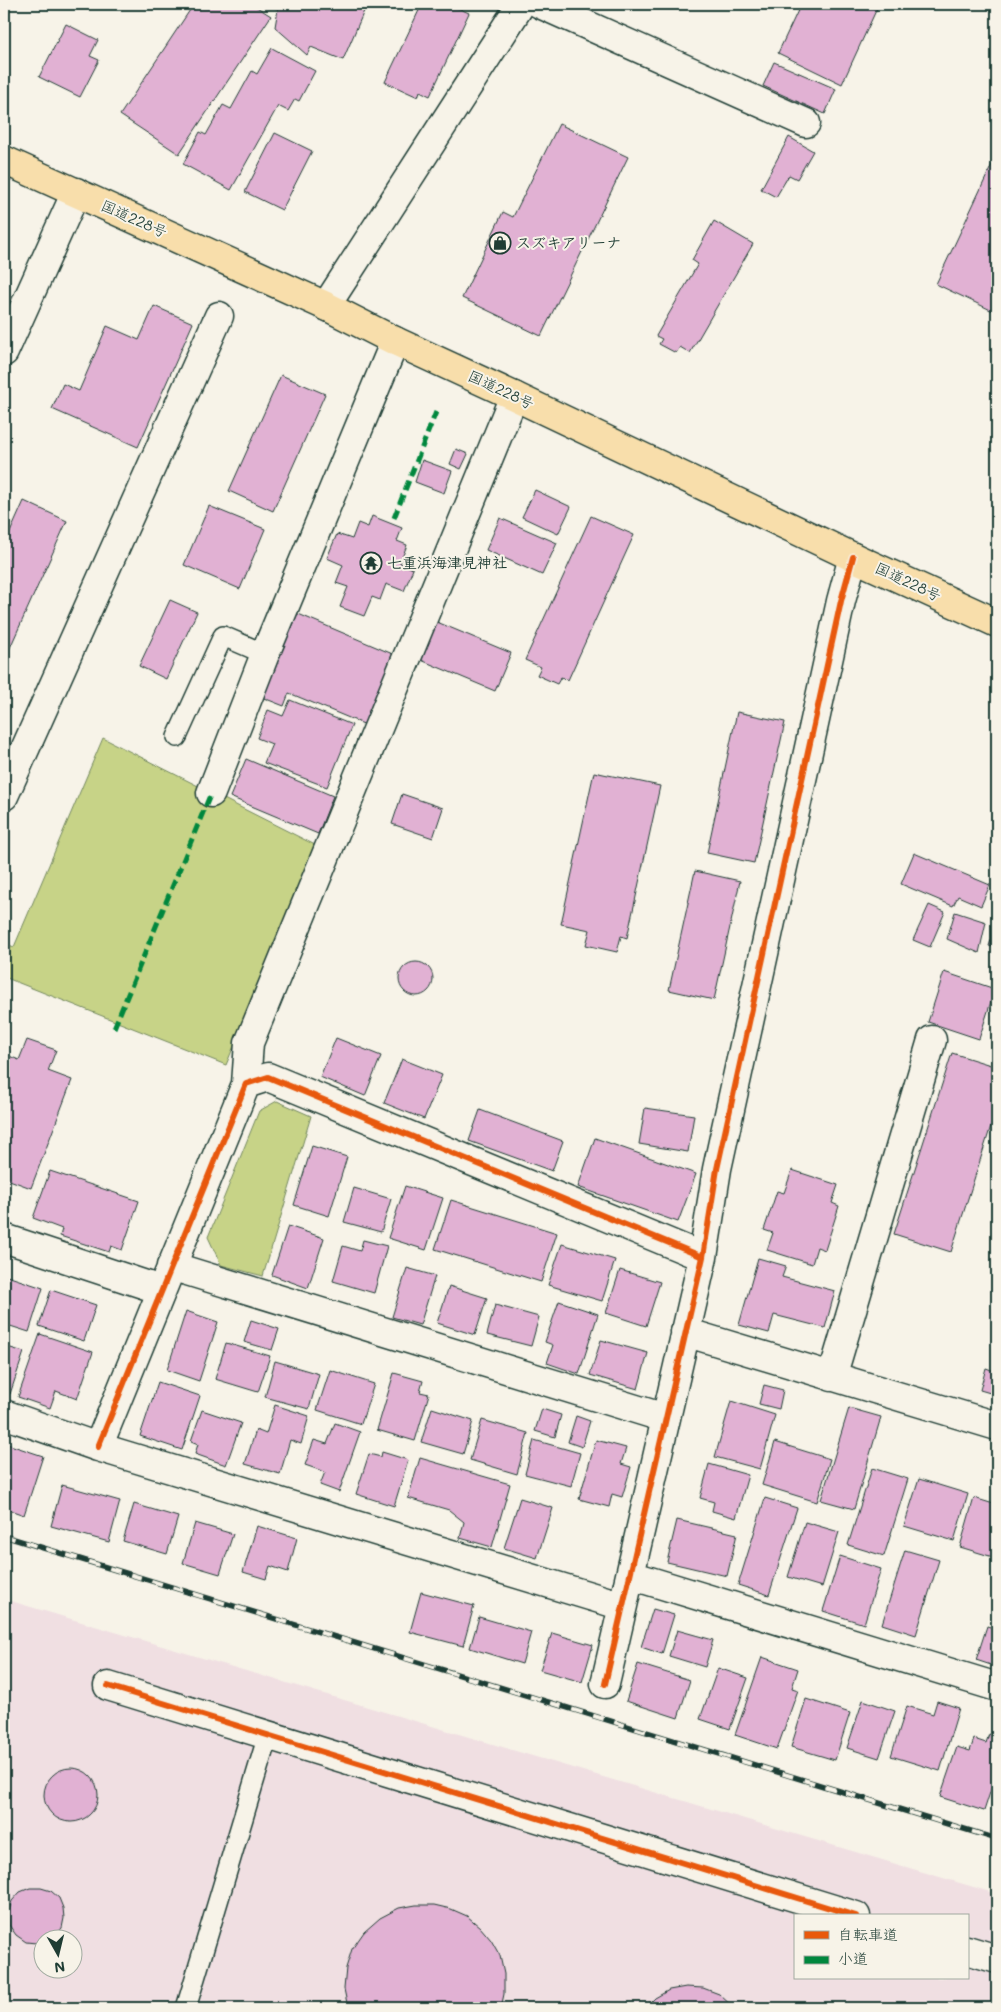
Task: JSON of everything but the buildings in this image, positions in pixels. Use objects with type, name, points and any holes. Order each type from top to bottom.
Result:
[{"type":"highway","name":"国道228号","points":[[4,160],[326,306],[395,342],[997,623]]},
{"type":"street","points":[[326,306],[521,4]]},
{"type":"street","points":[[540,4],[806,124]]},
{"type":"street","points":[[4,352],[76,192]]},
{"type":"street","points":[[4,796],[219,316]]},
{"type":"street","points":[[211,793],[265,654],[395,342]]},
{"type":"street","points":[[98,1447],[246,1084],[249,1043],[514,396]]},
{"type":"street","points":[[605,1684],[702,1257],[717,1169],[841,602],[853,557]]},
{"type":"street","points":[[832,1377],[932,1040]]},
{"type":"street","points":[[246,1084],[268,1076],[702,1257]]},
{"type":"street","points":[[4,1238],[166,1278],[665,1418]]},
{"type":"street","points":[[684,1332],[997,1426]]},
{"type":"street","points":[[4,1414],[98,1447],[623,1606]]},
{"type":"street","points":[[630,1575],[997,1687]]},
{"type":"street","points":[[108,1686],[850,1914]]},
{"type":"street","points":[[968,1950],[997,1959]]},
{"type":"lane","points":[[177,737],[223,636],[265,654]]},
{"type":"lane","points":[[186,2008],[268,1735]]},
{"type":"shaded area","points":[[4,1599],[997,1894],[997,2008],[4,2008]]},
{"type":"green space","points":[[103,738],[317,846],[226,1065],[4,977],[4,943],[14,947]]},
{"type":"green space","points":[[277,1101],[311,1116],[263,1276],[221,1265],[208,1237],[259,1111]]},
{"type":"railway","points":[[4,1536],[997,1839]]},
{"type":"marked path","points":[[394,518],[436,412]]},
{"type":"marked path","points":[[114,1028],[211,793]]},
{"type":"cycle path","points":[[605,1684],[703,1257],[717,1169],[841,601],[853,557]]},
{"type":"cycle path","points":[[98,1447],[246,1084],[268,1077],[703,1257]]},
{"type":"cycle path","points":[[108,1686],[849,1914]]},
{"type":"place","name":"スズキアリーナ","points":[[500,243]]},
{"type":"place","name":"七重浜海津見神社","points":[[371,563]]}]
